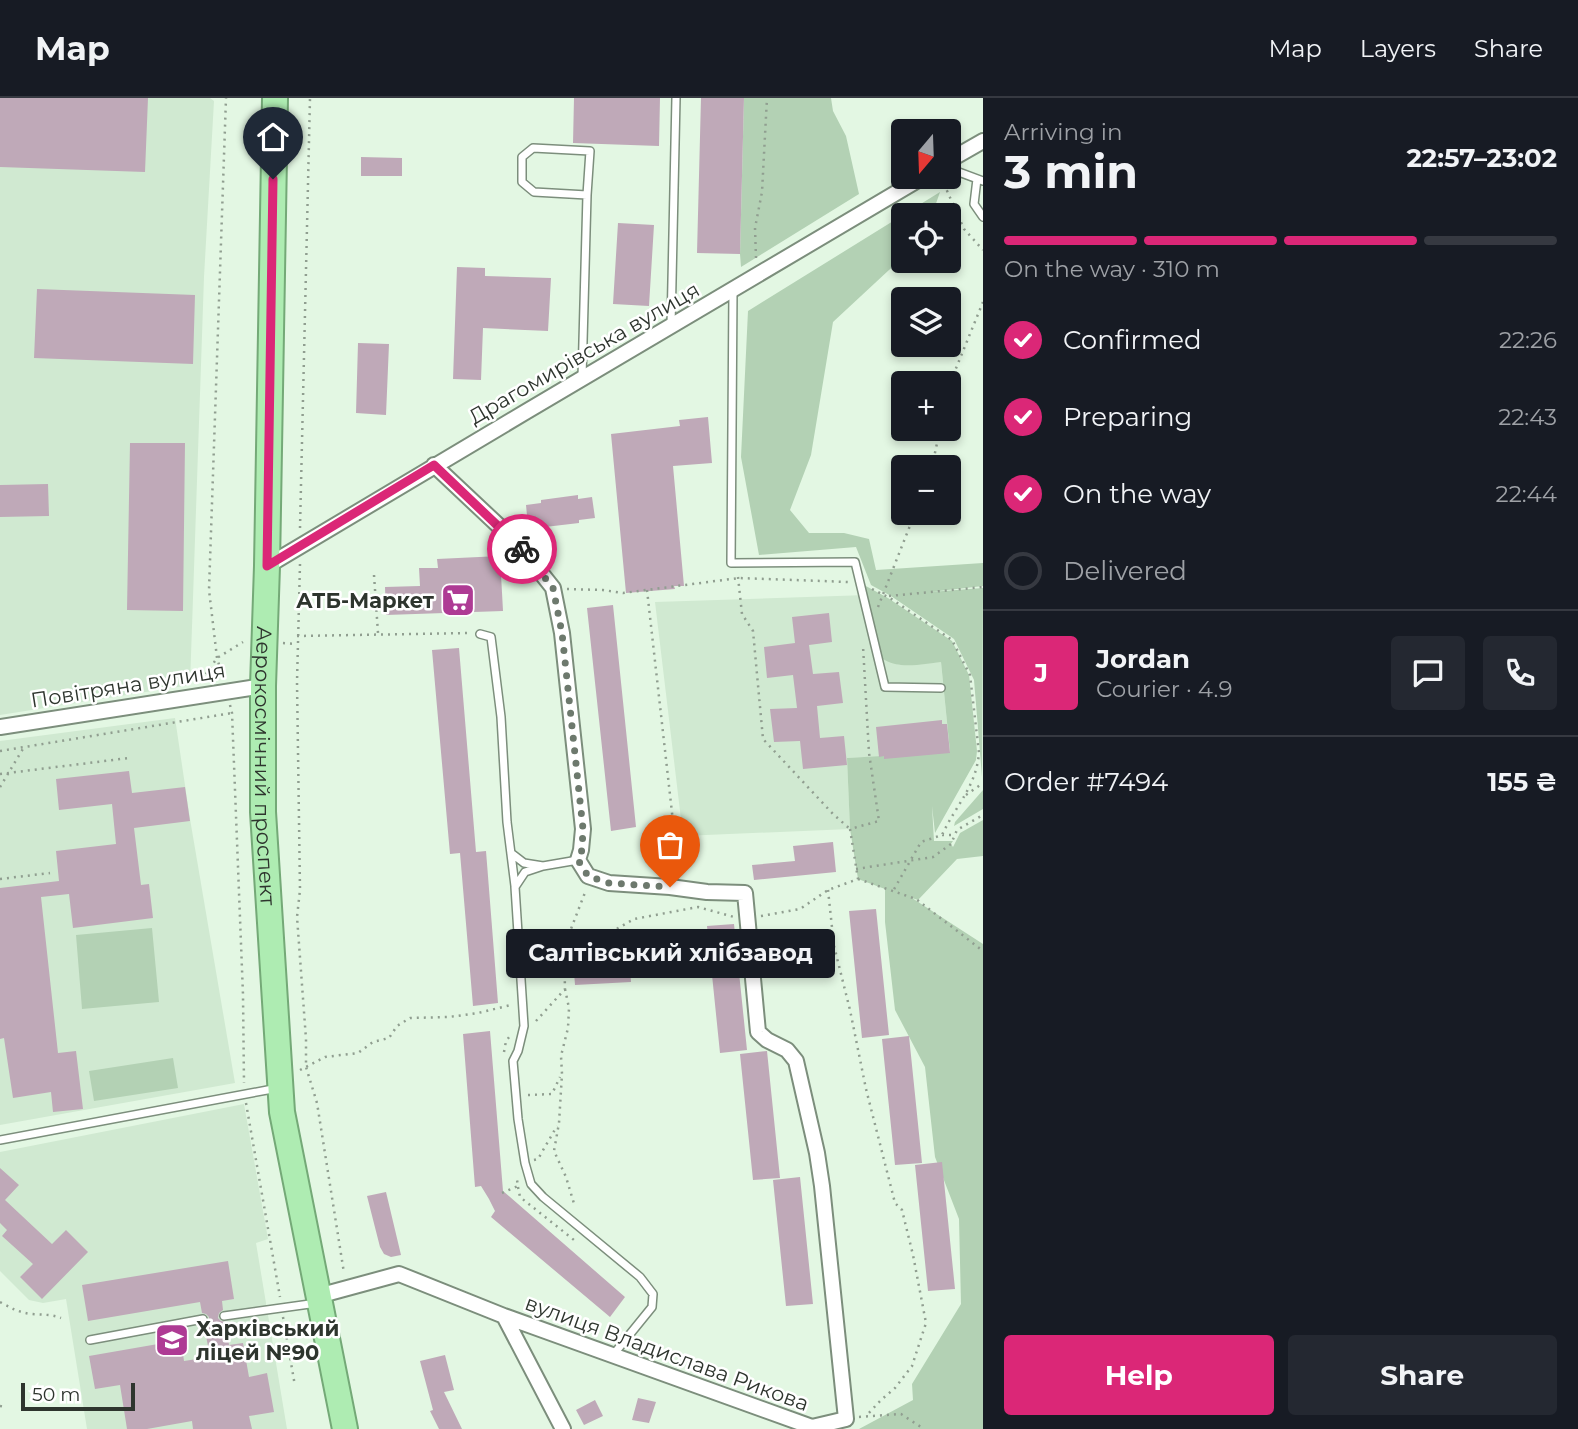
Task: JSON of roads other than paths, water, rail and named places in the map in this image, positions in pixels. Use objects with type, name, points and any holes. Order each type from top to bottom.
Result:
[{"type":"highway","name":"Аерокосмічний проспект","points":[[275,98],[263,686],[263,813],[282,1112],[345,1429]]},
{"type":"street","points":[[961,154],[983,141]]},
{"type":"street","name":"Драгомирівська вулиця","points":[[267,566],[902,189]]},
{"type":"street","points":[[434,465],[518,544],[553,588],[562,633],[583,829],[582,850],[578,860]]},
{"type":"street","name":"Повітряна вулиця","points":[[0,727],[263,686]]},
{"type":"street","name":"вулиця Владислава Рикова","points":[[319,1299],[399,1274],[504,1316],[812,1428],[846,1419],[817,1153],[796,1061],[787,1050],[766,1040],[758,1032],[745,893],[609,883],[588,876],[578,860]]},
{"type":"street","points":[[504,1316],[563,1429]]},
{"type":"lane","points":[[671,326],[676,98]]},
{"type":"lane","points":[[582,379],[590,150],[533,148],[522,158],[522,182],[534,192],[587,195]]},
{"type":"lane","points":[[961,173],[980,180],[974,204],[983,217]]},
{"type":"lane","points":[[733,290],[731,563],[855,562],[886,687],[941,688]]},
{"type":"lane","points":[[480,635],[491,637],[501,717],[524,1026],[513,1061],[524,1163],[531,1184],[543,1197],[640,1277],[653,1294],[652,1307],[612,1356]]},
{"type":"lane","points":[[511,853],[524,863],[543,866]]},
{"type":"lane","points":[[515,887],[525,872],[578,860]]},
{"type":"lane","points":[[0,1140],[244,1094],[281,1084]]},
{"type":"lane","points":[[224,1315],[319,1299]]},
{"type":"lane","points":[[90,1340],[203,1319]]},
{"type":"place","name":"АТБ-Маркет","points":[[458,600]]},
{"type":"place","name":"Салтівський хлібзавод","points":[[670,887]]},
{"type":"place","name":"Харківський ліцей №90","points":[[172,1340]]}]
